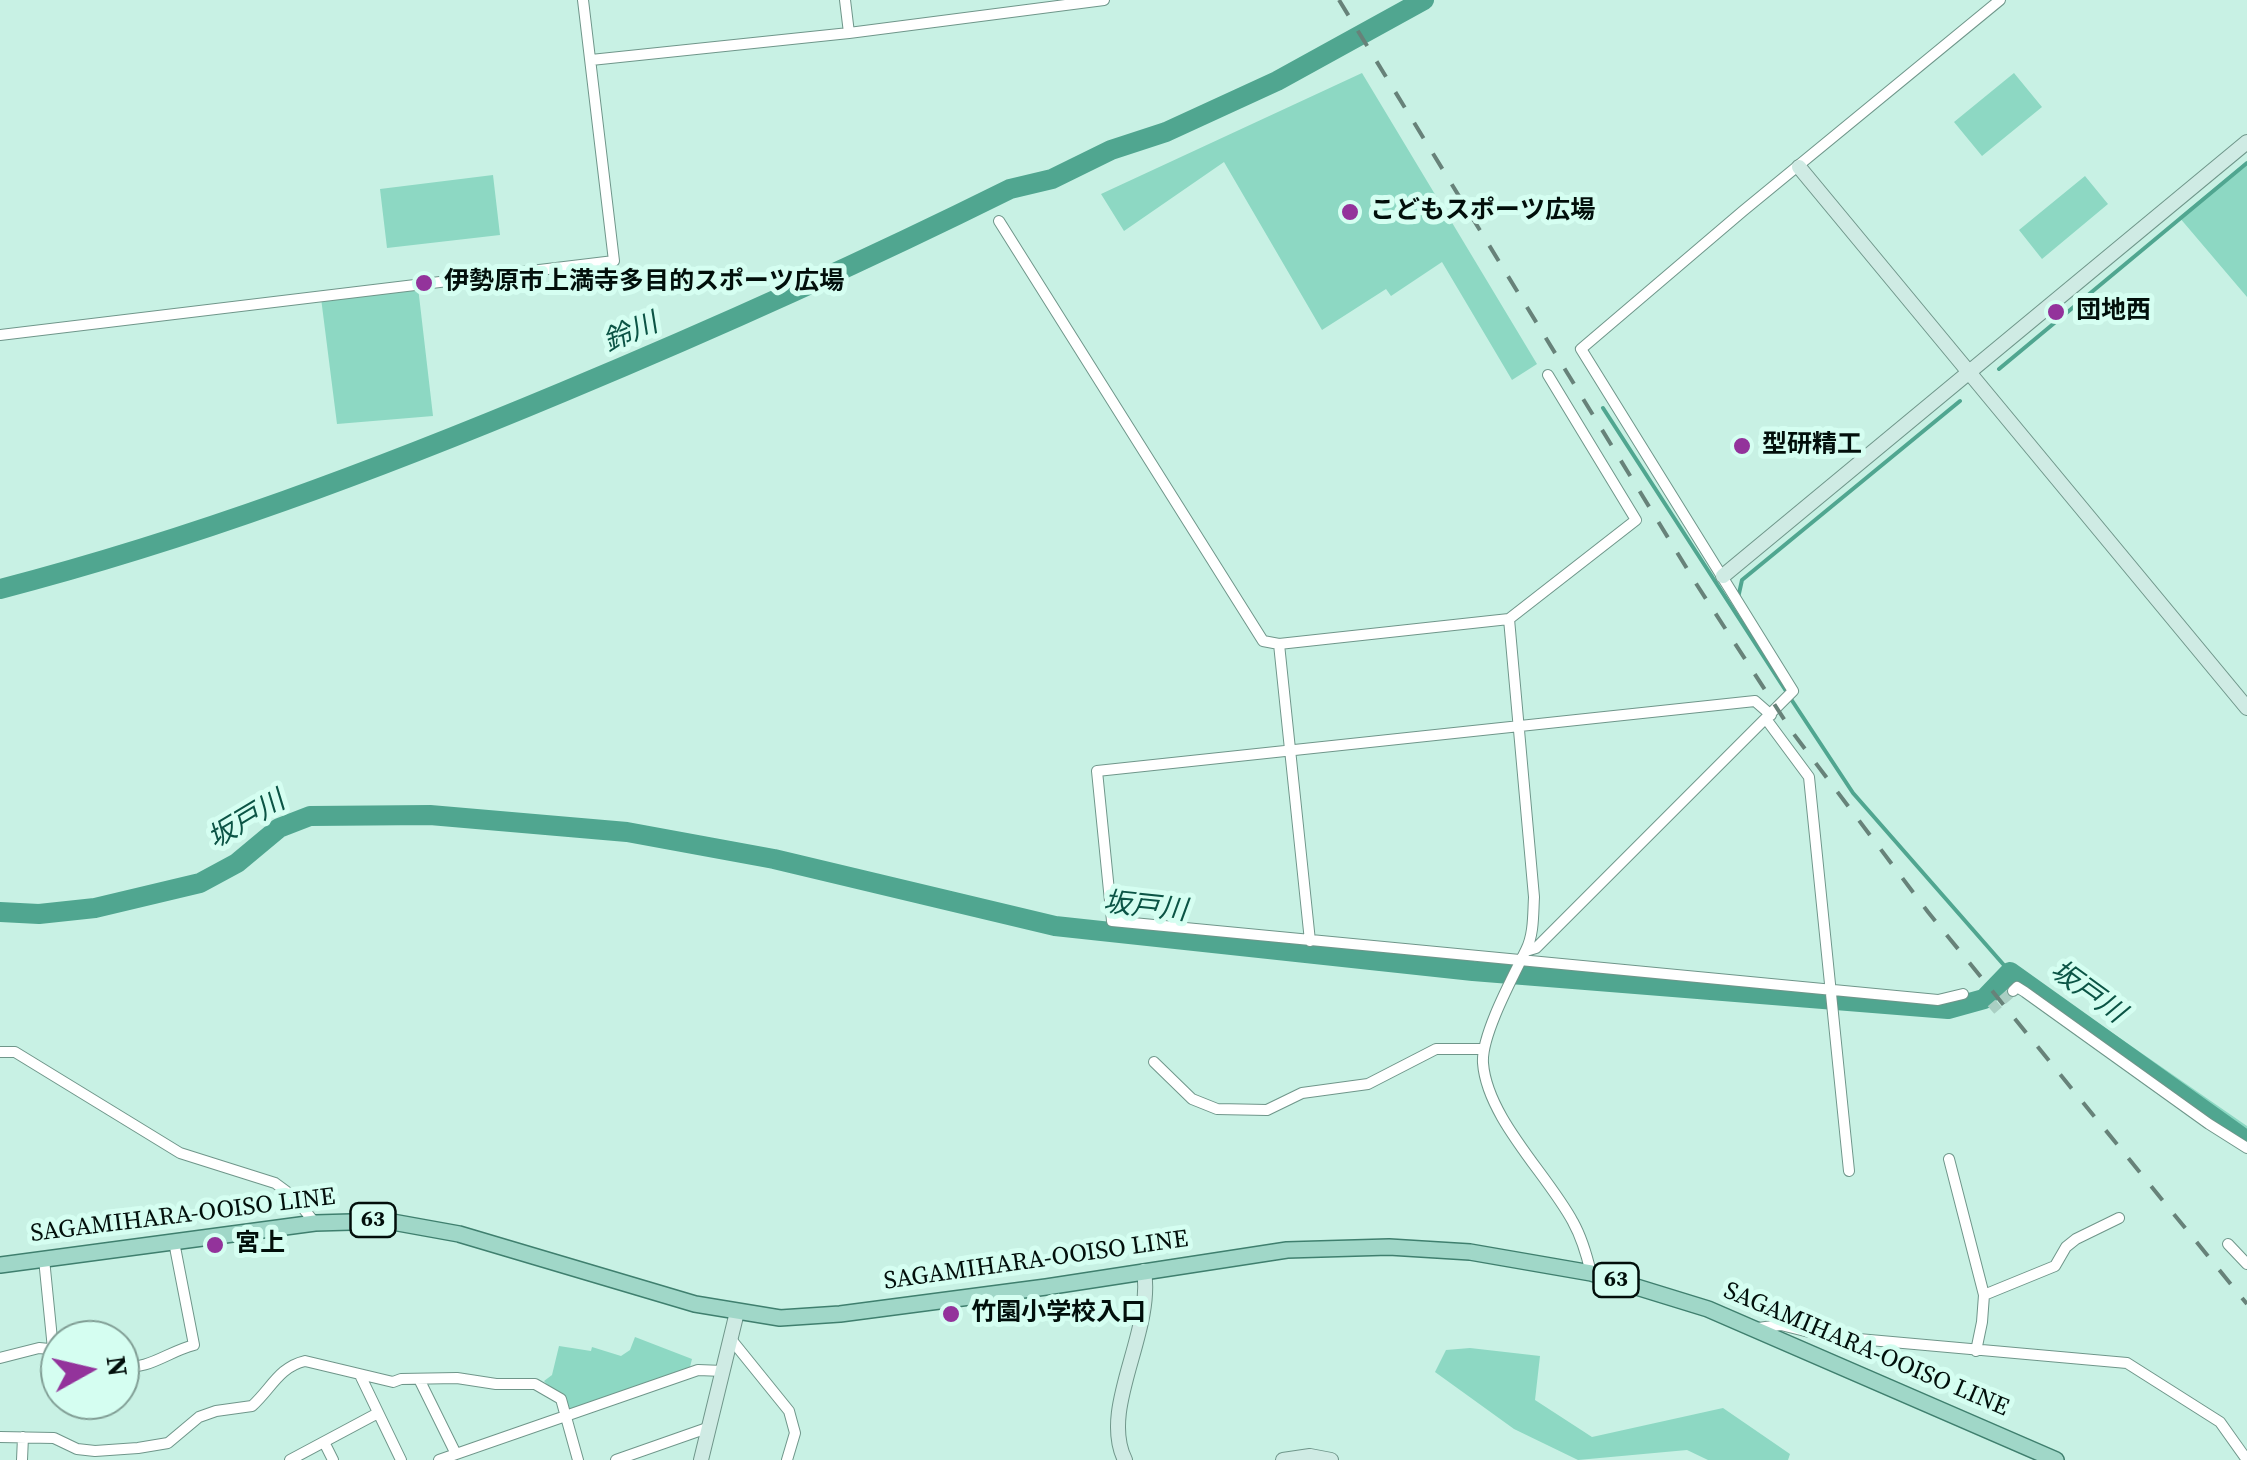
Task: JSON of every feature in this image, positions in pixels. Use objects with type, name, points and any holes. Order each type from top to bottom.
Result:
[{"type":"main road","name":"SAGAMIHARA-OOISO LINE","points":[[0,1265],[315,1222],[387,1220],[432,1228],[654,1293],[780,1318],[816,1317],[1288,1250],[1389,1247],[1470,1252],[1591,1273],[1673,1297],[1756,1328],[2056,1460]]},
{"type":"street","points":[[0,335],[614,261],[584,0]]},
{"type":"street","points":[[845,0],[849,33]]},
{"type":"street","points":[[590,60],[849,33],[1104,0]]},
{"type":"street","points":[[1526,951],[1536,948],[1792,691],[1580,349],[2000,0]]},
{"type":"street","points":[[1723,576],[2247,142]]},
{"type":"street","points":[[1799,167],[2247,708]]},
{"type":"street","points":[[999,221],[1262,641],[1278,644],[1509,619],[1636,520],[1548,375]]},
{"type":"street","points":[[1509,619],[1534,897],[1532,932],[1484,1048],[1482,1062],[1491,1093],[1507,1124],[1574,1224],[1591,1273]]},
{"type":"street","points":[[1278,644],[1310,941]]},
{"type":"street","points":[[1849,1171],[1829,990],[1810,776],[1755,702],[1097,771],[1112,921],[1518,962],[1829,990],[1938,1000],[1963,994]]},
{"type":"street","points":[[2013,990],[2017,987],[2025,992],[2247,1148]]},
{"type":"street","points":[[1154,1062],[1192,1099],[1218,1110],[1267,1110],[1302,1092],[1368,1084],[1436,1050],[1484,1048]]},
{"type":"street","points":[[0,1052],[15,1052],[180,1154],[276,1182],[294,1196],[315,1222]]},
{"type":"street","points":[[1950,1159],[1984,1295],[1976,1351]]},
{"type":"street","points":[[1984,1295],[2055,1266],[2066,1246],[2119,1218]]},
{"type":"street","points":[[140,1367],[194,1346],[174,1242]]},
{"type":"street","points":[[2228,1244],[2247,1264]]},
{"type":"street","points":[[44,1260],[53,1320]]},
{"type":"street","points":[[1125,1460],[1119,1447],[1117,1423],[1146,1304],[1144,1272]]},
{"type":"street","points":[[701,1460],[736,1312]]},
{"type":"street","points":[[1756,1328],[1782,1324],[1825,1336],[2128,1362],[2220,1422],[2247,1460]]},
{"type":"street","points":[[730,1338],[790,1411],[794,1433],[786,1460]]},
{"type":"street","points":[[0,1358],[40,1348]]},
{"type":"street","points":[[0,1437],[54,1438],[77,1449],[95,1451],[168,1443],[199,1417],[252,1406],[292,1364],[305,1362],[393,1382],[457,1378],[535,1384],[561,1399],[578,1460]]},
{"type":"street","points":[[438,1460],[698,1370],[723,1371]]},
{"type":"street","points":[[361,1376],[401,1460]]},
{"type":"street","points":[[420,1379],[456,1454]]},
{"type":"street","points":[[290,1460],[378,1413]]},
{"type":"street","points":[[616,1460],[710,1427]]},
{"type":"street","points":[[22,1460],[23,1437]]},
{"type":"street","points":[[324,1442],[333,1460]]},
{"type":"street","points":[[1283,1460],[1310,1456],[1331,1460]]},
{"type":"green space","name":"こどもスポーツ広場","points":[[1362,73],[1537,364],[1512,380],[1442,262],[1391,296],[1386,289],[1322,330],[1224,162],[1124,231],[1101,194]]},
{"type":"green space","points":[[2014,73],[2042,107],[1982,156],[1954,122]]},
{"type":"green space","points":[[2247,161],[2247,297],[2179,217]]},
{"type":"green space","points":[[493,175],[500,235],[387,248],[380,189]]},
{"type":"green space","points":[[2085,176],[2108,204],[2042,259],[2019,230]]},
{"type":"green space","points":[[418,287],[433,416],[337,424],[321,298]]},
{"type":"green space","points":[[2017,967],[2247,1126],[2247,1138],[2013,972]]},
{"type":"green space","points":[[635,1337],[692,1359],[690,1367],[569,1410],[544,1381],[552,1375],[559,1346],[591,1351],[592,1347],[621,1356],[630,1350]]},
{"type":"green space","points":[[1470,1348],[1540,1356],[1535,1400],[1592,1437],[1723,1408],[1790,1454],[1788,1460],[1708,1460],[1687,1450],[1578,1460],[1514,1429],[1435,1372],[1446,1350]]},
{"type":"waterway","name":"鈴川","points":[[0,589],[144,548],[285,501],[563,392],[788,294],[1010,189],[1052,179],[1111,150],[1166,132],[1277,81],[1424,0]]},
{"type":"waterway","points":[[1999,369],[2247,163]]},
{"type":"waterway","points":[[1738,598],[1742,580],[1960,401]]},
{"type":"waterway","points":[[1603,408],[1786,691]]},
{"type":"waterway","points":[[1791,699],[1853,793],[2010,972]]},
{"type":"waterway","name":"坂戸川","points":[[0,912],[39,914],[95,908],[200,883],[237,863],[279,828],[310,816],[430,815],[627,832],[774,859],[1055,926],[1473,971],[1948,1009],[1984,999],[2010,972],[2247,1141]]},
{"type":"tunnel","points":[[1991,1010],[2013,991]]},
{"type":"railway","points":[[1339,0],[1697,585],[1793,733],[1928,912],[2247,1304]]},
{"type":"place","name":"こどもスポーツ広場","points":[[1350,212]]},
{"type":"place","name":"伊勢原市上満寺多目的スポーツ広場","points":[[424,283]]},
{"type":"place","name":"団地西","points":[[2056,312]]},
{"type":"place","name":"型研精工","points":[[1742,446]]},
{"type":"place","name":"宮上","points":[[215,1245]]},
{"type":"place","name":"竹園小学校入口","points":[[951,1314]]}]
